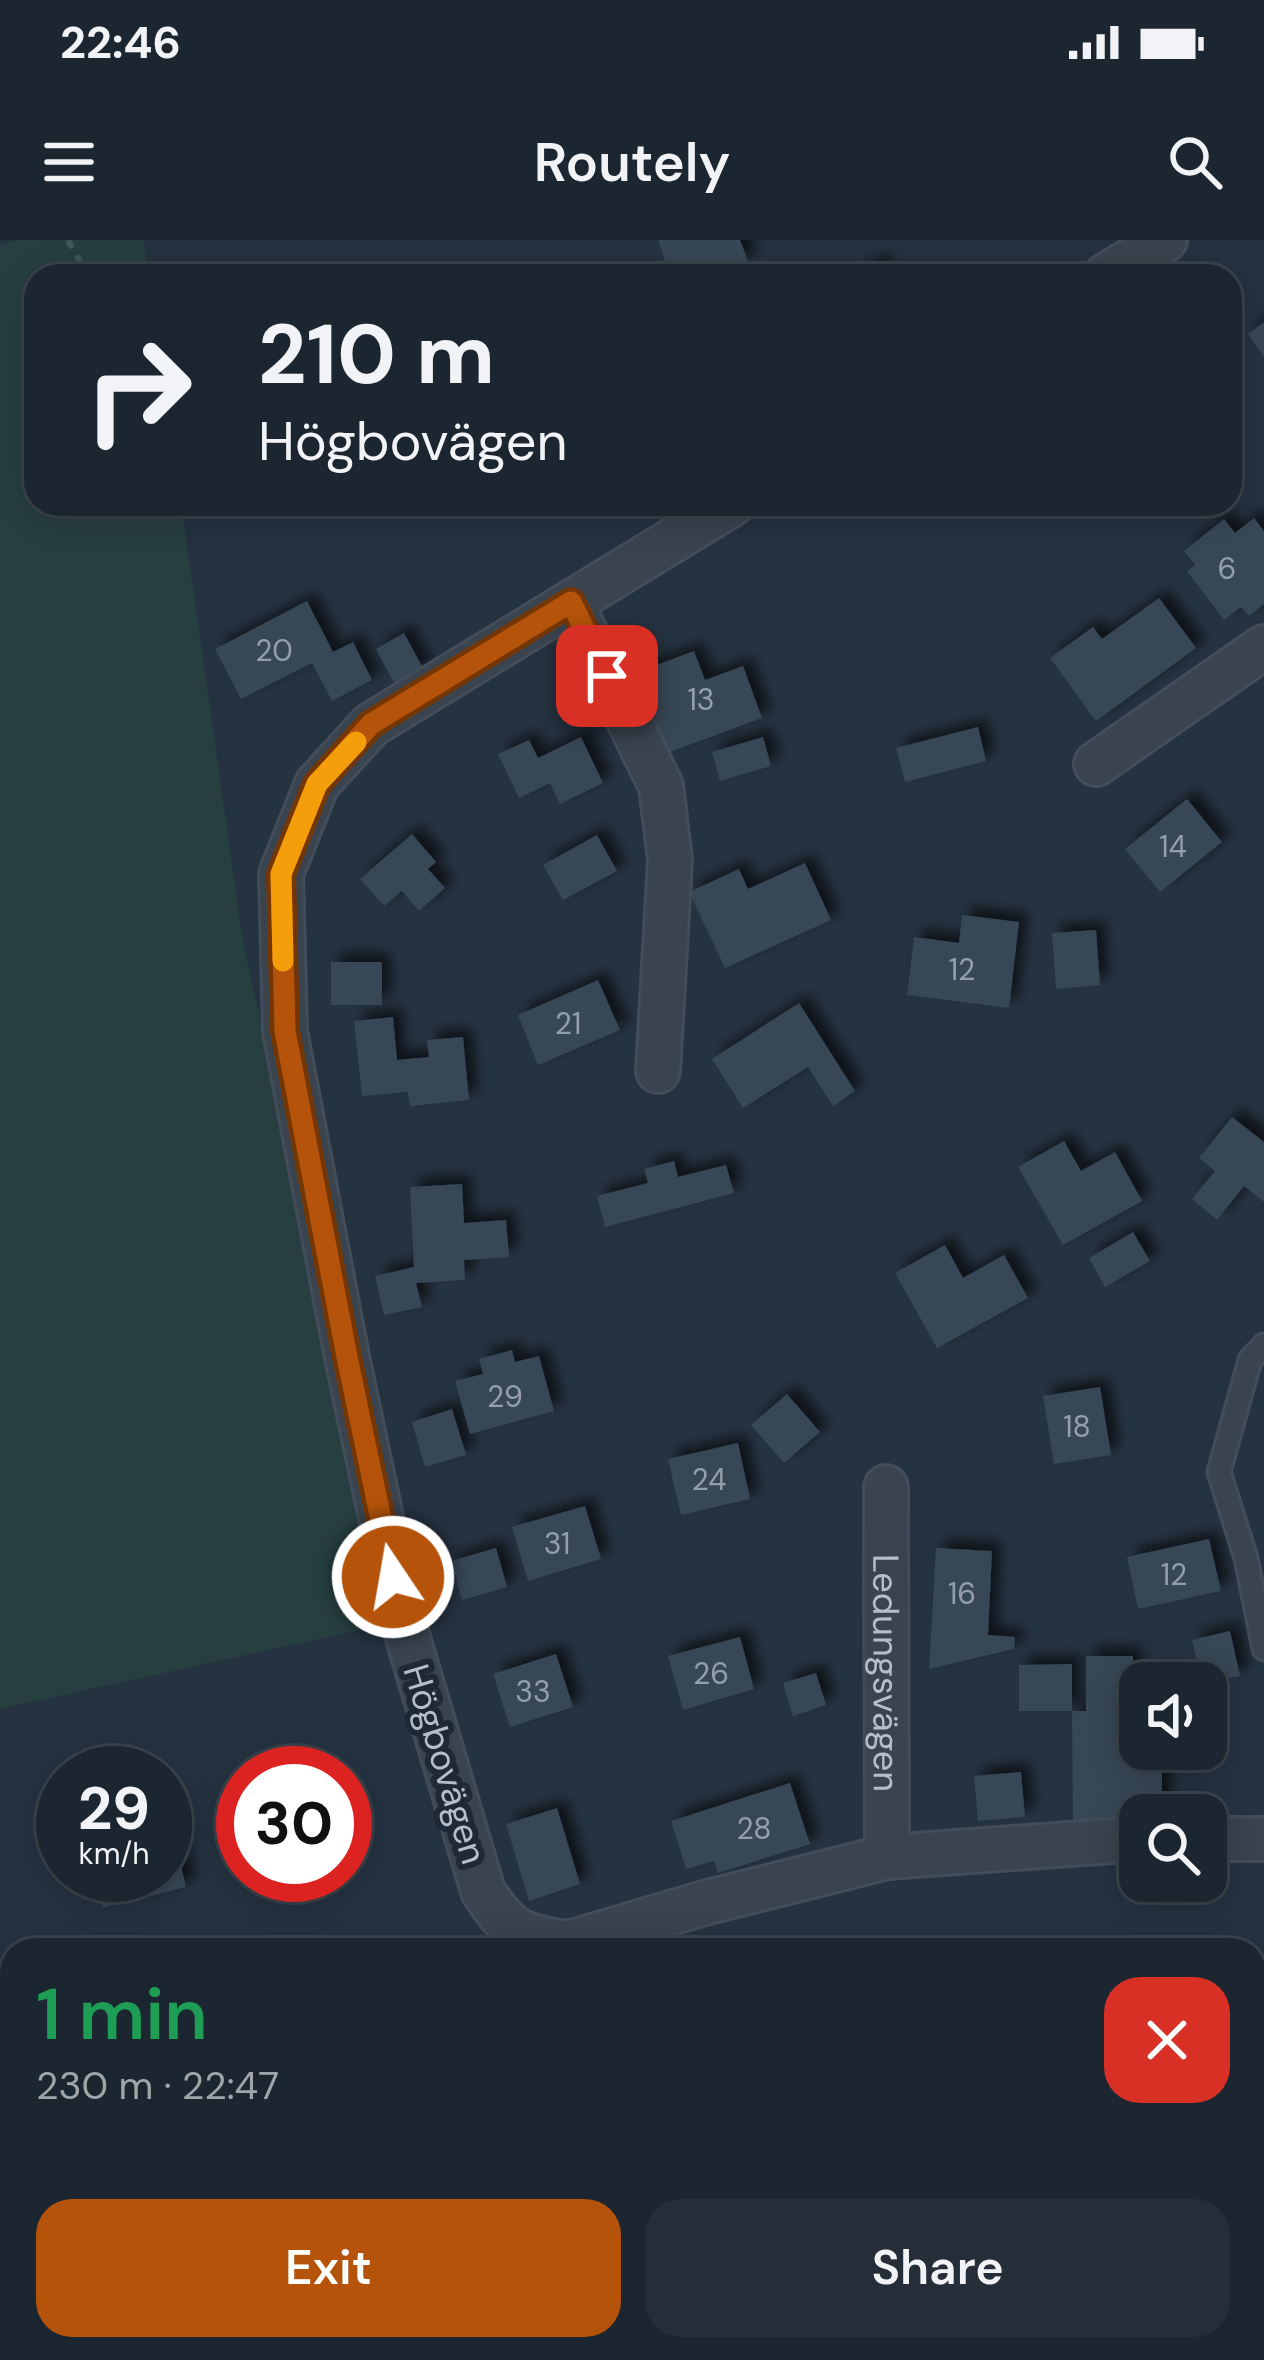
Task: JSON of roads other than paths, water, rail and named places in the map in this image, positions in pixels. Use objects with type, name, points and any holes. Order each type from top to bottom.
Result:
[{"type":"street","points":[[1125,264],[1165,240]]},
{"type":"street","name":"Högbovägen","points":[[537,1938],[515,1930],[501,1918],[483,1891],[403,1621],[285,1031],[281,874],[317,784],[371,724],[712,516]]},
{"type":"street","points":[[571,602],[661,787],[670,860],[658,1071]]},
{"type":"street","points":[[1096,764],[1264,647]]},
{"type":"street","name":"Ledungsvägen","points":[[886,1486],[887,1857]]},
{"type":"street","points":[[1227,1839],[1264,1839]]},
{"type":"street","points":[[594,1938],[708,1902],[887,1857],[1119,1840]]},
{"type":"lane","points":[[1264,1346],[1250,1360],[1219,1472],[1246,1558],[1264,1648]]}]
